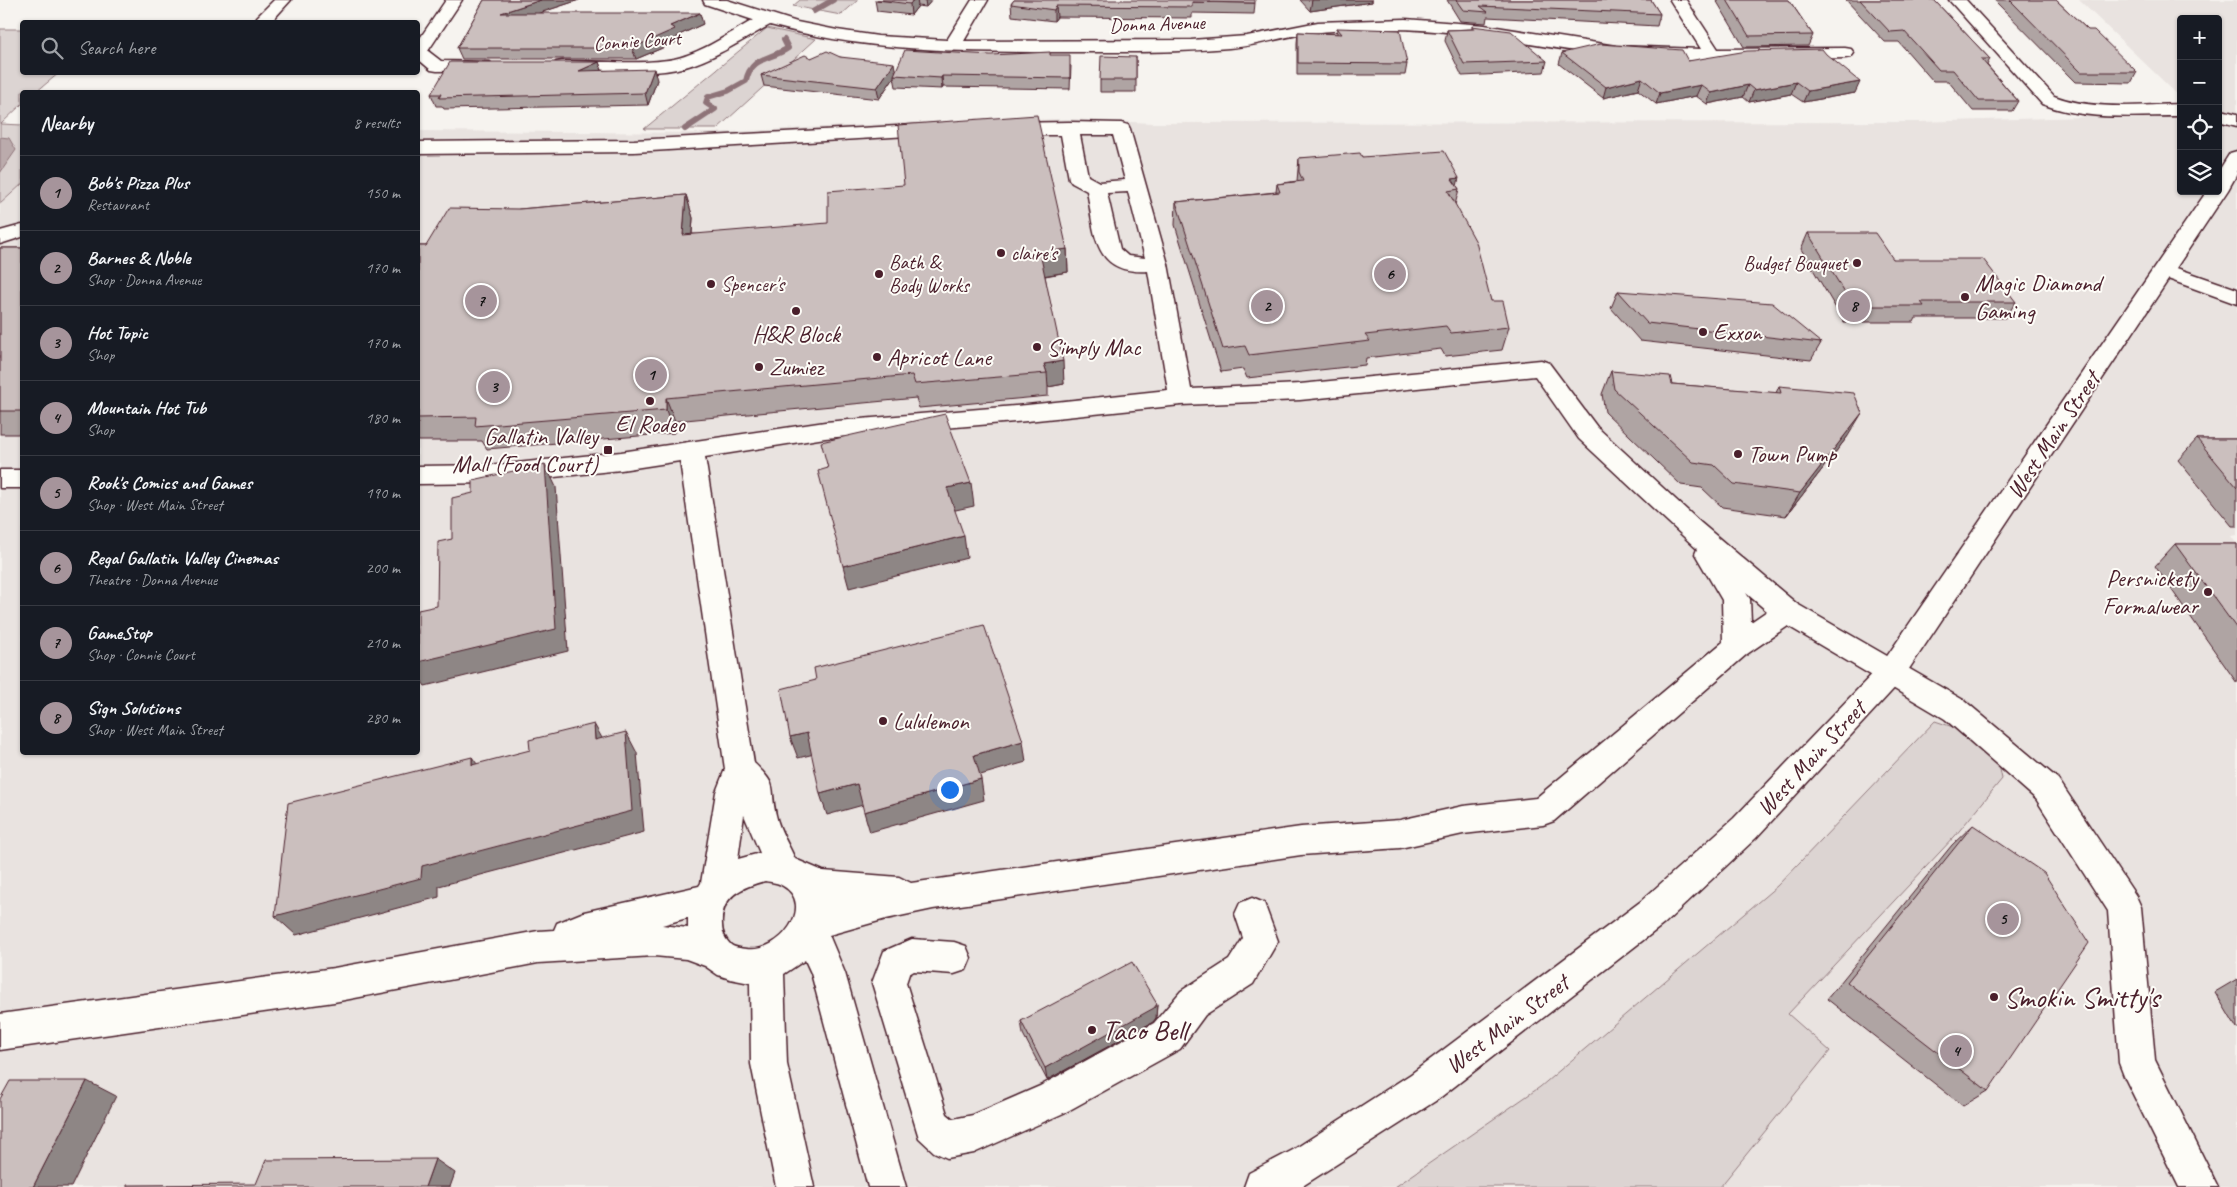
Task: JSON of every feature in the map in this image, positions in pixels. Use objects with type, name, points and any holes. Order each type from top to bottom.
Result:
[{"type":"main road","points":[[264,20],[283,0]]},
{"type":"main road","points":[[420,51],[454,0]]},
{"type":"main road","name":"Donna Avenue","points":[[711,0],[766,20],[847,38],[889,43],[952,46],[1191,46],[1265,38],[1290,31],[1406,16],[1466,28],[1620,51],[1712,54],[1845,53]]},
{"type":"main road","points":[[952,46],[980,0]]},
{"type":"main road","points":[[1678,0],[1712,54]]},
{"type":"main road","points":[[1957,0],[2048,100],[2062,106],[2085,110],[2177,110]]},
{"type":"main road","name":"Connie Court","points":[[545,66],[675,64],[705,54],[766,20]]},
{"type":"main road","points":[[420,53],[437,66],[506,66]]},
{"type":"main road","points":[[2222,116],[2237,120]]},
{"type":"main road","points":[[981,129],[1068,128],[1120,130],[1157,264],[1181,397]]},
{"type":"main road","points":[[1068,128],[1080,179],[1096,188],[1135,185]]},
{"type":"main road","points":[[420,148],[634,146],[952,129]]},
{"type":"main road","name":"West Main Street","points":[[2222,183],[2237,158]]},
{"type":"main road","points":[[1096,188],[1110,251],[1121,261],[1141,265],[1157,264]]},
{"type":"main road","name":"West Main Street","points":[[1264,1187],[1306,1163],[1424,1087],[1652,913],[1745,828],[1891,673],[2166,270],[2215,195]]},
{"type":"main road","points":[[0,238],[20,231]]},
{"type":"main road","points":[[2166,270],[2237,297]]},
{"type":"main road","points":[[420,475],[507,473],[621,461],[825,430],[1027,413],[1181,397],[1300,392],[1541,368],[1588,433],[1692,530],[1787,612],[1955,710],[2047,789],[2124,907],[2138,1063],[2199,1187]]},
{"type":"main road","points":[[691,450],[740,769],[732,792],[714,894],[704,922],[706,939],[715,953],[725,961],[737,966],[752,967],[766,964],[785,956],[792,950],[809,928],[814,912],[812,896],[806,884],[788,870],[760,816],[758,787],[740,769]]},
{"type":"main road","points":[[0,479],[20,479]]},
{"type":"main road","points":[[1692,530],[1736,599],[1737,646]]},
{"type":"main road","points":[[809,928],[841,915],[892,901],[933,894],[1301,840],[1400,834],[1462,820],[1544,811],[1737,646],[1787,612]]},
{"type":"main road","points":[[538,947],[584,928],[687,903],[714,894],[748,870],[765,866],[788,870],[820,886],[933,894]]},
{"type":"main road","points":[[954,958],[912,955],[896,963],[889,983],[932,1125],[947,1138],[974,1134],[1052,1099],[1167,1036],[1193,1003],[1241,972],[1261,941],[1252,914]]},
{"type":"main road","points":[[809,928],[828,973],[850,1047],[887,1187]]},
{"type":"main road","points":[[0,1032],[334,986],[538,947],[654,940],[686,943],[715,953]]},
{"type":"main road","points":[[766,964],[769,1064],[796,1187]]},
{"type":"shaded area","points":[[800,0],[858,0],[841,15],[793,6]]},
{"type":"shaded area","points":[[2079,0],[2237,0],[2237,535],[2231,536],[2237,544],[2237,1187],[0,1187],[0,204],[20,186],[20,755],[420,755],[420,131],[709,133],[942,121],[1068,119],[1153,123],[1919,122],[2177,114],[2177,195],[2222,195],[2222,15],[2177,15],[2177,94]]},
{"type":"shaded area","points":[[767,28],[816,39],[717,129],[644,129]]},
{"type":"shaded area","points":[[0,29],[20,29],[20,75],[57,75],[38,90],[20,90],[20,106],[1,124],[20,125],[20,186],[0,204]]},
{"type":"shaded area","points":[[0,137],[9,138],[16,150],[0,173]]},
{"type":"shaded area","points":[[1935,721],[1956,728],[1997,755],[2002,779],[1955,836],[1788,1014],[1830,1051],[1720,1187],[1395,1187],[1540,1087],[1777,886]]},
{"type":"building","points":[[484,0],[541,0],[501,13],[700,13],[670,26],[675,29],[632,48],[457,48]]},
{"type":"building","points":[[877,0],[913,0],[910,4]]},
{"type":"building","points":[[1014,0],[1255,0],[1255,3],[1192,2],[1192,7],[1056,6],[1054,10],[1011,4]]},
{"type":"building","points":[[1456,0],[1651,0],[1660,14],[1480,6],[1488,12],[1463,10]]},
{"type":"building","points":[[1727,0],[1789,0],[1813,35],[1749,36]]},
{"type":"building","points":[[1860,0],[1934,0],[1990,59],[1981,59],[2018,101],[1979,101],[1953,70],[1939,70],[1904,31],[1890,32]]},
{"type":"building","points":[[2010,0],[2056,0],[2088,30],[2094,30],[2137,72],[2081,72]]},
{"type":"building","points":[[1472,26],[1511,31],[1547,61],[1464,64],[1447,30],[1474,29]]},
{"type":"building","points":[[1337,28],[1400,30],[1407,64],[1298,63],[1298,32],[1342,34]]},
{"type":"building","points":[[1601,44],[1682,50],[1688,61],[1747,51],[1822,49],[1860,82],[1808,91],[1796,82],[1754,90],[1748,85],[1711,93],[1701,85],[1660,93],[1642,78],[1606,87],[1562,53]]},
{"type":"building","points":[[905,50],[991,55],[1050,52],[1050,55],[1070,55],[1070,78],[942,76],[941,78],[894,75]]},
{"type":"building","points":[[827,51],[840,57],[894,63],[877,88],[761,75],[805,55],[811,58]]},
{"type":"building","points":[[1101,56],[1136,57],[1136,80],[1100,80]]},
{"type":"building","points":[[450,62],[599,62],[579,71],[654,69],[645,93],[439,98],[441,94],[431,94]]},
{"type":"building","points":[[1037,115],[1067,249],[1040,253],[1063,361],[1044,364],[1047,373],[915,384],[912,375],[666,398],[666,410],[475,426],[476,417],[420,418],[420,246],[426,246],[449,208],[519,209],[686,195],[683,235],[828,223],[828,191],[904,185],[898,125]]},
{"type":"building","points":[[1444,151],[1459,178],[1452,179],[1459,189],[1448,191],[1476,242],[1491,301],[1503,301],[1509,327],[1451,333],[1446,326],[1365,335],[1370,341],[1249,355],[1245,346],[1223,349],[1176,202],[1280,192],[1277,184],[1303,181],[1299,172],[1299,158],[1360,153],[1362,157]]},
{"type":"building","points":[[1808,233],[1875,233],[1893,259],[1983,259],[2016,302],[1921,302],[1924,306],[1853,306]]},
{"type":"building","points":[[0,248],[20,248],[20,411],[0,411]]},
{"type":"building","points":[[1618,291],[1772,303],[1821,343],[1647,323]]},
{"type":"building","points":[[1611,371],[1670,376],[1672,384],[1781,393],[1779,386],[1854,393],[1862,413],[1800,493],[1734,484],[1714,465],[1693,462],[1614,389]]},
{"type":"building","points":[[945,414],[971,483],[947,488],[964,536],[843,566],[818,471],[828,468],[821,442]]},
{"type":"building","points":[[2197,439],[2237,439],[2237,487]]},
{"type":"building","points":[[545,464],[556,629],[420,662],[420,610],[437,606],[438,542],[452,539],[452,498],[473,493],[473,480]]},
{"type":"building","points":[[2175,544],[2237,544],[2237,629]]},
{"type":"building","points":[[984,625],[1023,741],[974,755],[981,779],[864,812],[857,784],[820,794],[807,733],[790,737],[781,689],[816,680],[814,668]]},
{"type":"building","points":[[594,724],[595,740],[626,732],[632,811],[422,866],[421,878],[275,916],[288,803],[472,757],[472,765],[530,750],[529,740]]},
{"type":"building","points":[[1973,825],[2044,873],[2089,943],[1988,1091],[1847,982]]},
{"type":"building","name":"Taco Bell","points":[[1132,962],[1157,1004],[1154,1008],[1045,1068],[1021,1021]]},
{"type":"building","points":[[10,1081],[87,1081],[33,1187],[0,1187],[0,1099]]},
{"type":"building","points":[[435,1159],[425,1187],[127,1187],[127,1185],[256,1184],[266,1160]]},
{"type":"waterway","points":[[814,11],[833,0]]},
{"type":"waterway","points":[[685,129],[715,109],[706,103],[708,97],[728,91],[746,81],[752,67],[757,63],[788,48],[784,40]]},
{"type":"place","name":"claire's","points":[[1001,253]]},
{"type":"place","name":"Budget Bouquet","points":[[1857,263]]},
{"type":"place","name":"Bath & Body Works","points":[[879,274]]},
{"type":"place","name":"Regal Gallatin Valley Cinemas","points":[[1390,274]]},
{"type":"place","name":"Spencer's","points":[[711,284]]},
{"type":"place","name":"Magic Diamond Gaming","points":[[1965,297]]},
{"type":"place","name":"GameStop","points":[[481,301]]},
{"type":"place","name":"Barnes & Noble","points":[[1267,306]]},
{"type":"place","name":"Sign Solutions","points":[[1854,306]]},
{"type":"place","name":"H&R Block","points":[[796,311]]},
{"type":"place","name":"Exxon","points":[[1703,332]]},
{"type":"place","name":"Simply Mac","points":[[1037,347]]},
{"type":"place","name":"Apricot Lane","points":[[877,357]]},
{"type":"place","name":"Zumiez","points":[[759,367]]},
{"type":"place","name":"Bob's Pizza Plus","points":[[651,375]]},
{"type":"place","name":"Hot Topic","points":[[494,387]]},
{"type":"place","name":"El Rodeo","points":[[650,401]]},
{"type":"place","name":"Gallatin Valley Mall (Food Court)","points":[[608,450]]},
{"type":"place","name":"Town Pump","points":[[1738,454]]},
{"type":"place","name":"Persnickety Formalwear","points":[[2208,592]]},
{"type":"place","name":"Lululemon","points":[[883,721]]},
{"type":"place","name":"Rook's Comics and Games","points":[[2003,919]]},
{"type":"place","name":"Smokin Smitty's","points":[[1994,997]]},
{"type":"place","name":"Taco Bell","points":[[1092,1030]]},
{"type":"place","name":"Mountain Hot Tub","points":[[1956,1051]]}]
